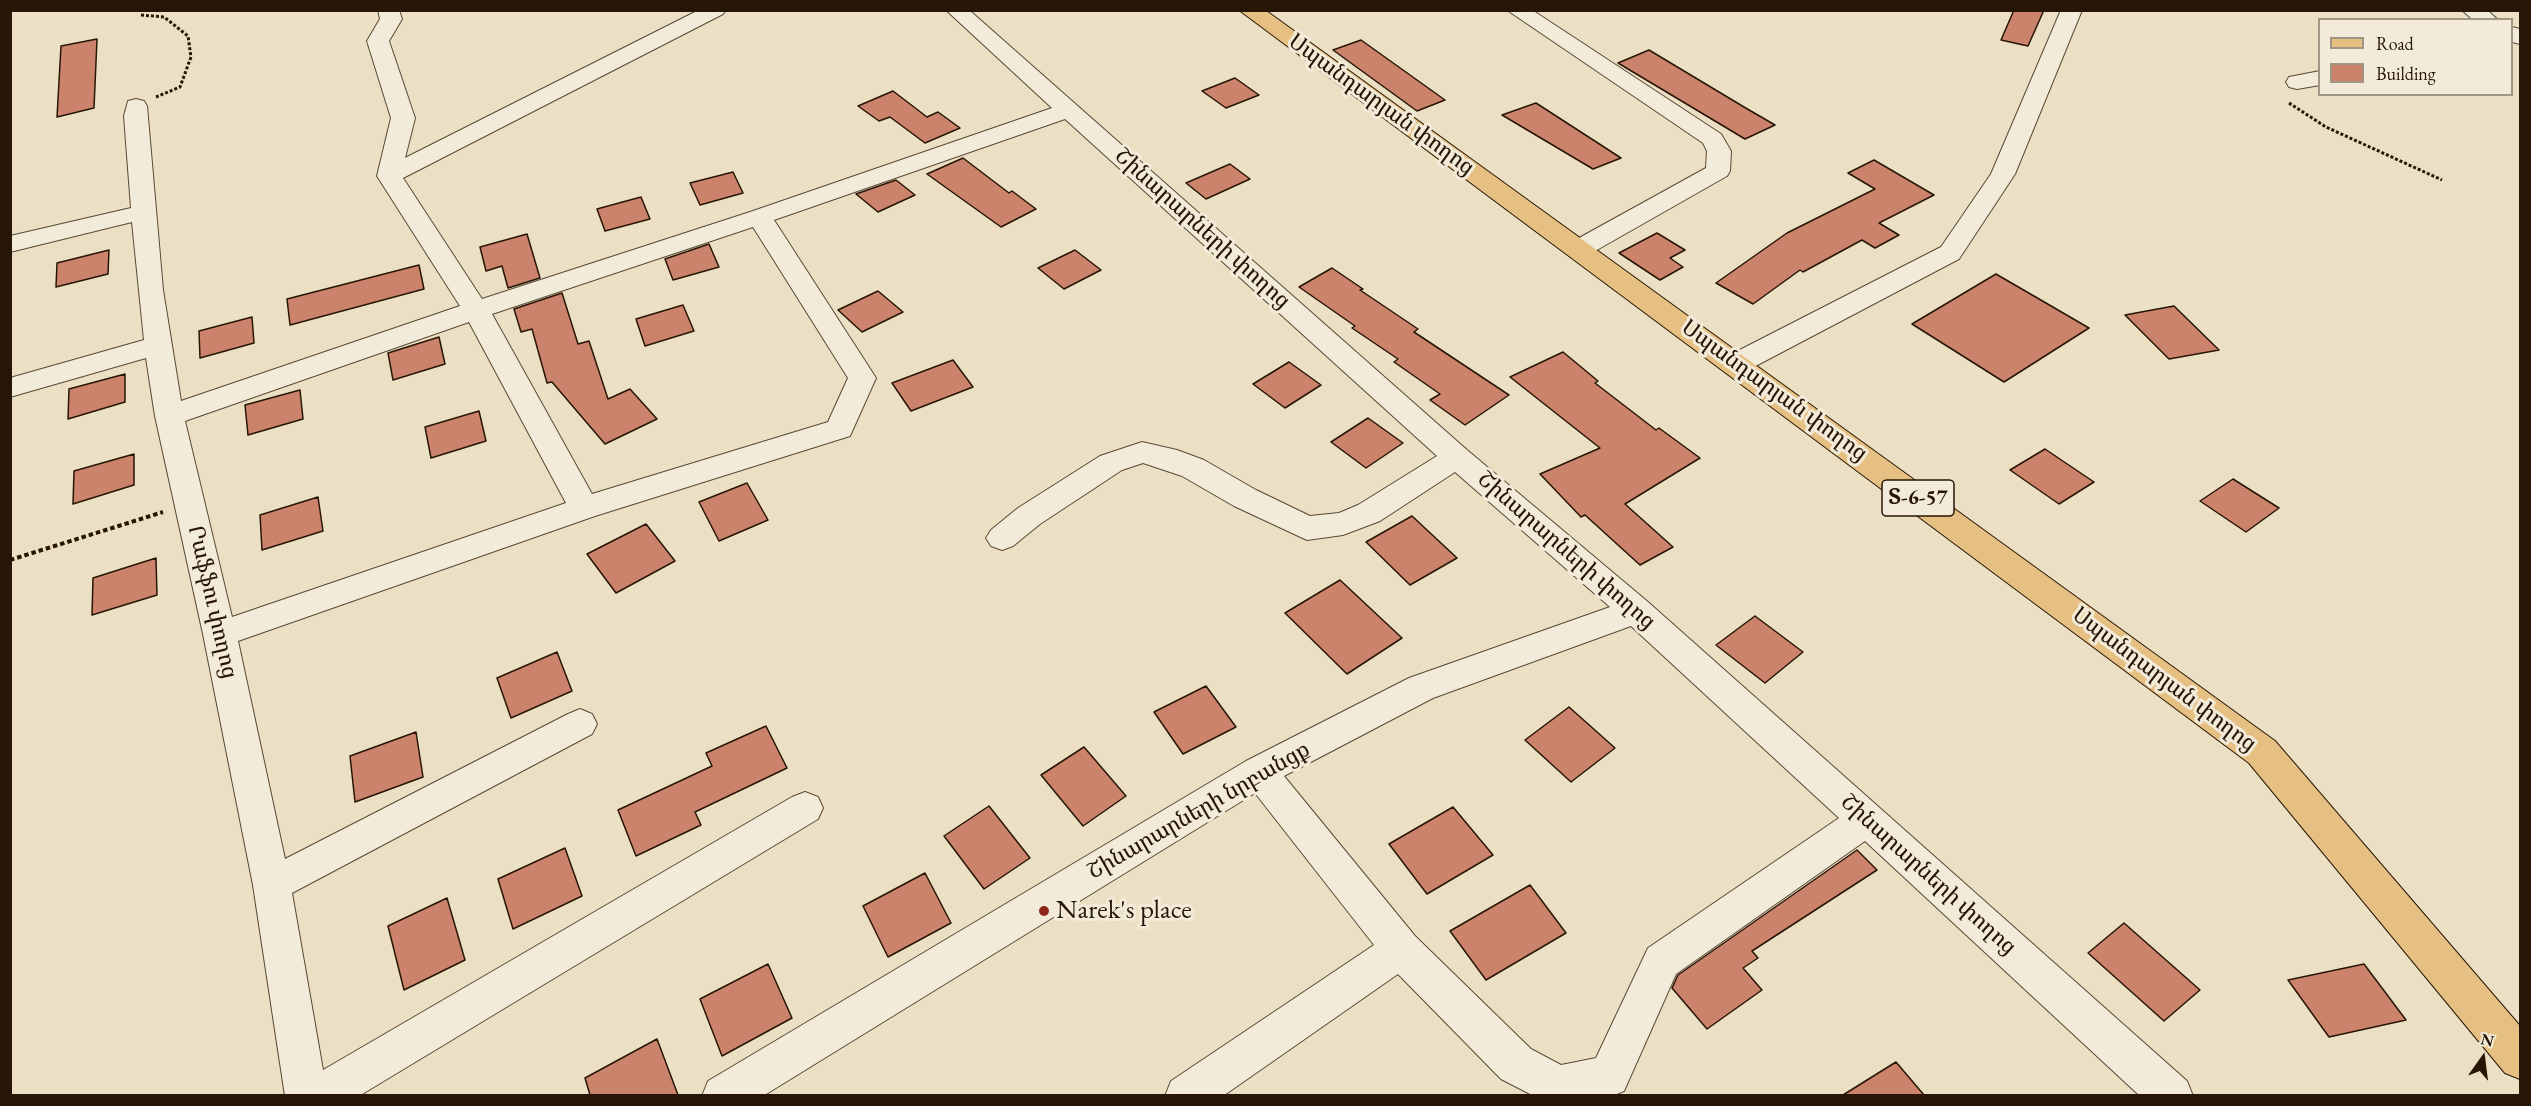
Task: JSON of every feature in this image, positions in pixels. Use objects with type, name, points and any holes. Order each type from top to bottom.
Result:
[{"type":"main road","name":"Սպանդարյան փողոց","points":[[1250,10],[1736,364],[2262,752],[2520,1058]]},
{"type":"street","points":[[388,10],[391,19],[378,41],[404,118],[389,176],[476,310],[584,508]]},
{"type":"street","points":[[389,176],[716,10]]},
{"type":"street","name":"Շինարարների փողոց","points":[[956,10],[1457,457],[1636,611],[2172,1095]]},
{"type":"street","points":[[1517,10],[1713,139],[1719,151],[1718,171],[1579,249]]},
{"type":"street","points":[[1736,364],[1950,253],[2003,174],[2072,10]]},
{"type":"street","points":[[2472,10],[2485,18]]},
{"type":"street","points":[[2297,82],[2318,78]]},
{"type":"street","name":"Րաֆֆու փողոց","points":[[136,106],[143,212],[158,345],[169,416],[220,634],[272,885],[306,1095]]},
{"type":"street","points":[[169,416],[1069,110]]},
{"type":"street","points":[[10,244],[143,212]]},
{"type":"street","points":[[220,634],[584,508],[840,429],[862,378],[759,217]]},
{"type":"street","points":[[10,388],[158,345]]},
{"type":"street","points":[[1002,538],[1029,516],[1111,463],[1142,452],[1167,457],[1193,468],[1245,498],[1307,528],[1343,524],[1369,513],[1457,457]]},
{"type":"street","name":"Շինարարների նրբանցք","points":[[723,1095],[1259,772],[1421,688],[1636,611]]},
{"type":"street","points":[[272,885],[580,724]]},
{"type":"street","points":[[1259,772],[1401,949],[1516,1064],[1559,1086],[1609,1076],[1662,961],[1866,820]]},
{"type":"street","points":[[319,1095],[805,808]]},
{"type":"street","points":[[1186,1095],[1401,949]]},
{"type":"path","points":[[136,106],[180,87],[191,57],[188,36],[164,17],[141,15]]},
{"type":"path","points":[[2297,82],[2285,101],[2326,127],[2442,180]]},
{"type":"path","points":[[10,560],[190,504]]},
{"type":"building","points":[[2014,10],[2044,10],[2028,46],[2001,40]]},
{"type":"building","points":[[97,39],[94,108],[57,117],[61,46]]},
{"type":"building","points":[[1361,40],[1445,100],[1417,111],[1333,50]]},
{"type":"building","points":[[1649,50],[1775,125],[1745,139],[1618,63]]},
{"type":"building","points":[[1235,78],[1259,95],[1226,108],[1202,91]]},
{"type":"building","points":[[893,91],[927,117],[938,112],[960,128],[925,143],[890,117],[879,121],[858,106]]},
{"type":"building","points":[[1536,103],[1621,158],[1593,169],[1502,115]]},
{"type":"building","points":[[963,158],[1009,193],[1012,191],[1036,209],[1001,227],[927,174]]},
{"type":"building","points":[[1874,160],[1934,195],[1879,223],[1899,235],[1875,248],[1862,240],[1803,272],[1800,270],[1753,304],[1716,283],[1787,233],[1875,189],[1848,173]]},
{"type":"building","points":[[1230,164],[1250,179],[1206,199],[1186,183]]},
{"type":"building","points":[[733,172],[743,193],[700,205],[690,183]]},
{"type":"building","points":[[896,180],[915,195],[878,212],[856,194]]},
{"type":"building","points":[[641,197],[650,219],[605,231],[597,209]]},
{"type":"building","points":[[1657,233],[1685,250],[1670,258],[1683,267],[1660,280],[1619,253]]},
{"type":"building","points":[[527,234],[540,278],[508,288],[502,266],[486,271],[480,247]]},
{"type":"building","points":[[709,244],[719,267],[673,280],[665,259]]},
{"type":"building","points":[[109,250],[108,274],[56,287],[57,263]]},
{"type":"building","points":[[1075,250],[1101,270],[1064,289],[1038,268]]},
{"type":"building","points":[[419,265],[424,289],[290,325],[287,299]]},
{"type":"building","points":[[1332,268],[1418,329],[1414,332],[1509,395],[1465,425],[1430,400],[1440,394],[1394,362],[1398,359],[1352,328],[1355,326],[1299,287]]},
{"type":"building","points":[[1996,274],[2089,328],[2004,382],[1912,324]]},
{"type":"building","points":[[878,291],[903,312],[862,332],[838,310]]},
{"type":"building","points":[[562,293],[578,344],[589,341],[608,399],[630,389],[657,419],[605,444],[552,382],[547,383],[532,329],[521,332],[514,309]]},
{"type":"building","points":[[683,305],[694,331],[645,346],[636,319]]},
{"type":"building","points":[[2174,306],[2219,350],[2169,359],[2125,315]]},
{"type":"building","points":[[252,317],[254,343],[200,358],[199,331]]},
{"type":"building","points":[[439,337],[445,364],[393,380],[388,353]]},
{"type":"building","points":[[1563,352],[1598,381],[1595,383],[1656,430],[1659,428],[1700,458],[1625,504],[1673,547],[1640,565],[1585,515],[1581,517],[1540,474],[1600,448],[1510,377]]},
{"type":"building","points":[[953,360],[973,387],[911,411],[892,383]]},
{"type":"building","points":[[1289,362],[1321,385],[1285,408],[1253,384]]},
{"type":"building","points":[[125,374],[125,402],[68,419],[69,389]]},
{"type":"building","points":[[300,390],[303,419],[248,435],[245,405]]},
{"type":"building","points":[[479,411],[486,441],[431,458],[425,427]]},
{"type":"building","points":[[1368,418],[1403,443],[1366,468],[1331,442]]},
{"type":"building","points":[[2045,449],[2094,482],[2059,504],[2010,470]]},
{"type":"building","points":[[134,454],[134,485],[73,504],[74,471]]},
{"type":"building","points":[[2233,479],[2279,508],[2246,532],[2200,501]]},
{"type":"building","points":[[747,483],[768,520],[719,541],[699,502]]},
{"type":"building","points":[[318,497],[323,531],[262,550],[260,515]]},
{"type":"building","points":[[1412,516],[1457,558],[1410,585],[1366,542]]},
{"type":"building","points":[[646,524],[675,561],[616,593],[587,554]]},
{"type":"building","points":[[156,558],[157,595],[92,615],[93,578]]},
{"type":"building","points":[[1340,580],[1402,638],[1347,674],[1285,613]]},
{"type":"building","points":[[1755,616],[1803,652],[1765,683],[1716,645]]},
{"type":"building","points":[[557,652],[572,691],[511,718],[497,678]]},
{"type":"building","points":[[1206,686],[1236,727],[1183,754],[1154,712]]},
{"type":"building","points":[[1569,707],[1615,748],[1571,782],[1525,740]]},
{"type":"building","points":[[766,726],[787,768],[695,812],[701,825],[636,856],[618,810],[712,766],[706,753]]},
{"type":"building","points":[[416,732],[423,777],[355,802],[350,756]]},
{"type":"building","points":[[1084,747],[1126,796],[1083,826],[1041,775]]},
{"type":"building","points":[[989,806],[1030,858],[984,889],[944,836]]},
{"type":"building","points":[[1453,807],[1493,855],[1427,894],[1389,844]]},
{"type":"building","points":[[565,848],[582,896],[513,929],[498,879]]},
{"type":"building","points":[[1857,850],[1877,870],[1752,951],[1758,958],[1743,968],[1762,990],[1707,1029],[1672,988],[1678,975]]},
{"type":"building","points":[[925,873],[951,923],[888,957],[863,906]]},
{"type":"building","points":[[1530,885],[1566,933],[1486,980],[1450,931]]},
{"type":"building","points":[[447,898],[465,960],[404,990],[388,926]]},
{"type":"building","points":[[2124,923],[2200,990],[2164,1021],[2088,953]]},
{"type":"building","points":[[768,964],[792,1018],[722,1056],[700,999]]},
{"type":"building","points":[[2364,964],[2406,1020],[2329,1037],[2288,980]]},
{"type":"building","points":[[657,1039],[678,1095],[590,1095],[585,1078]]},
{"type":"building","points":[[1896,1062],[1924,1095],[1843,1095]]},
{"type":"place","name":"Narek's place","points":[[1044,911]]}]
